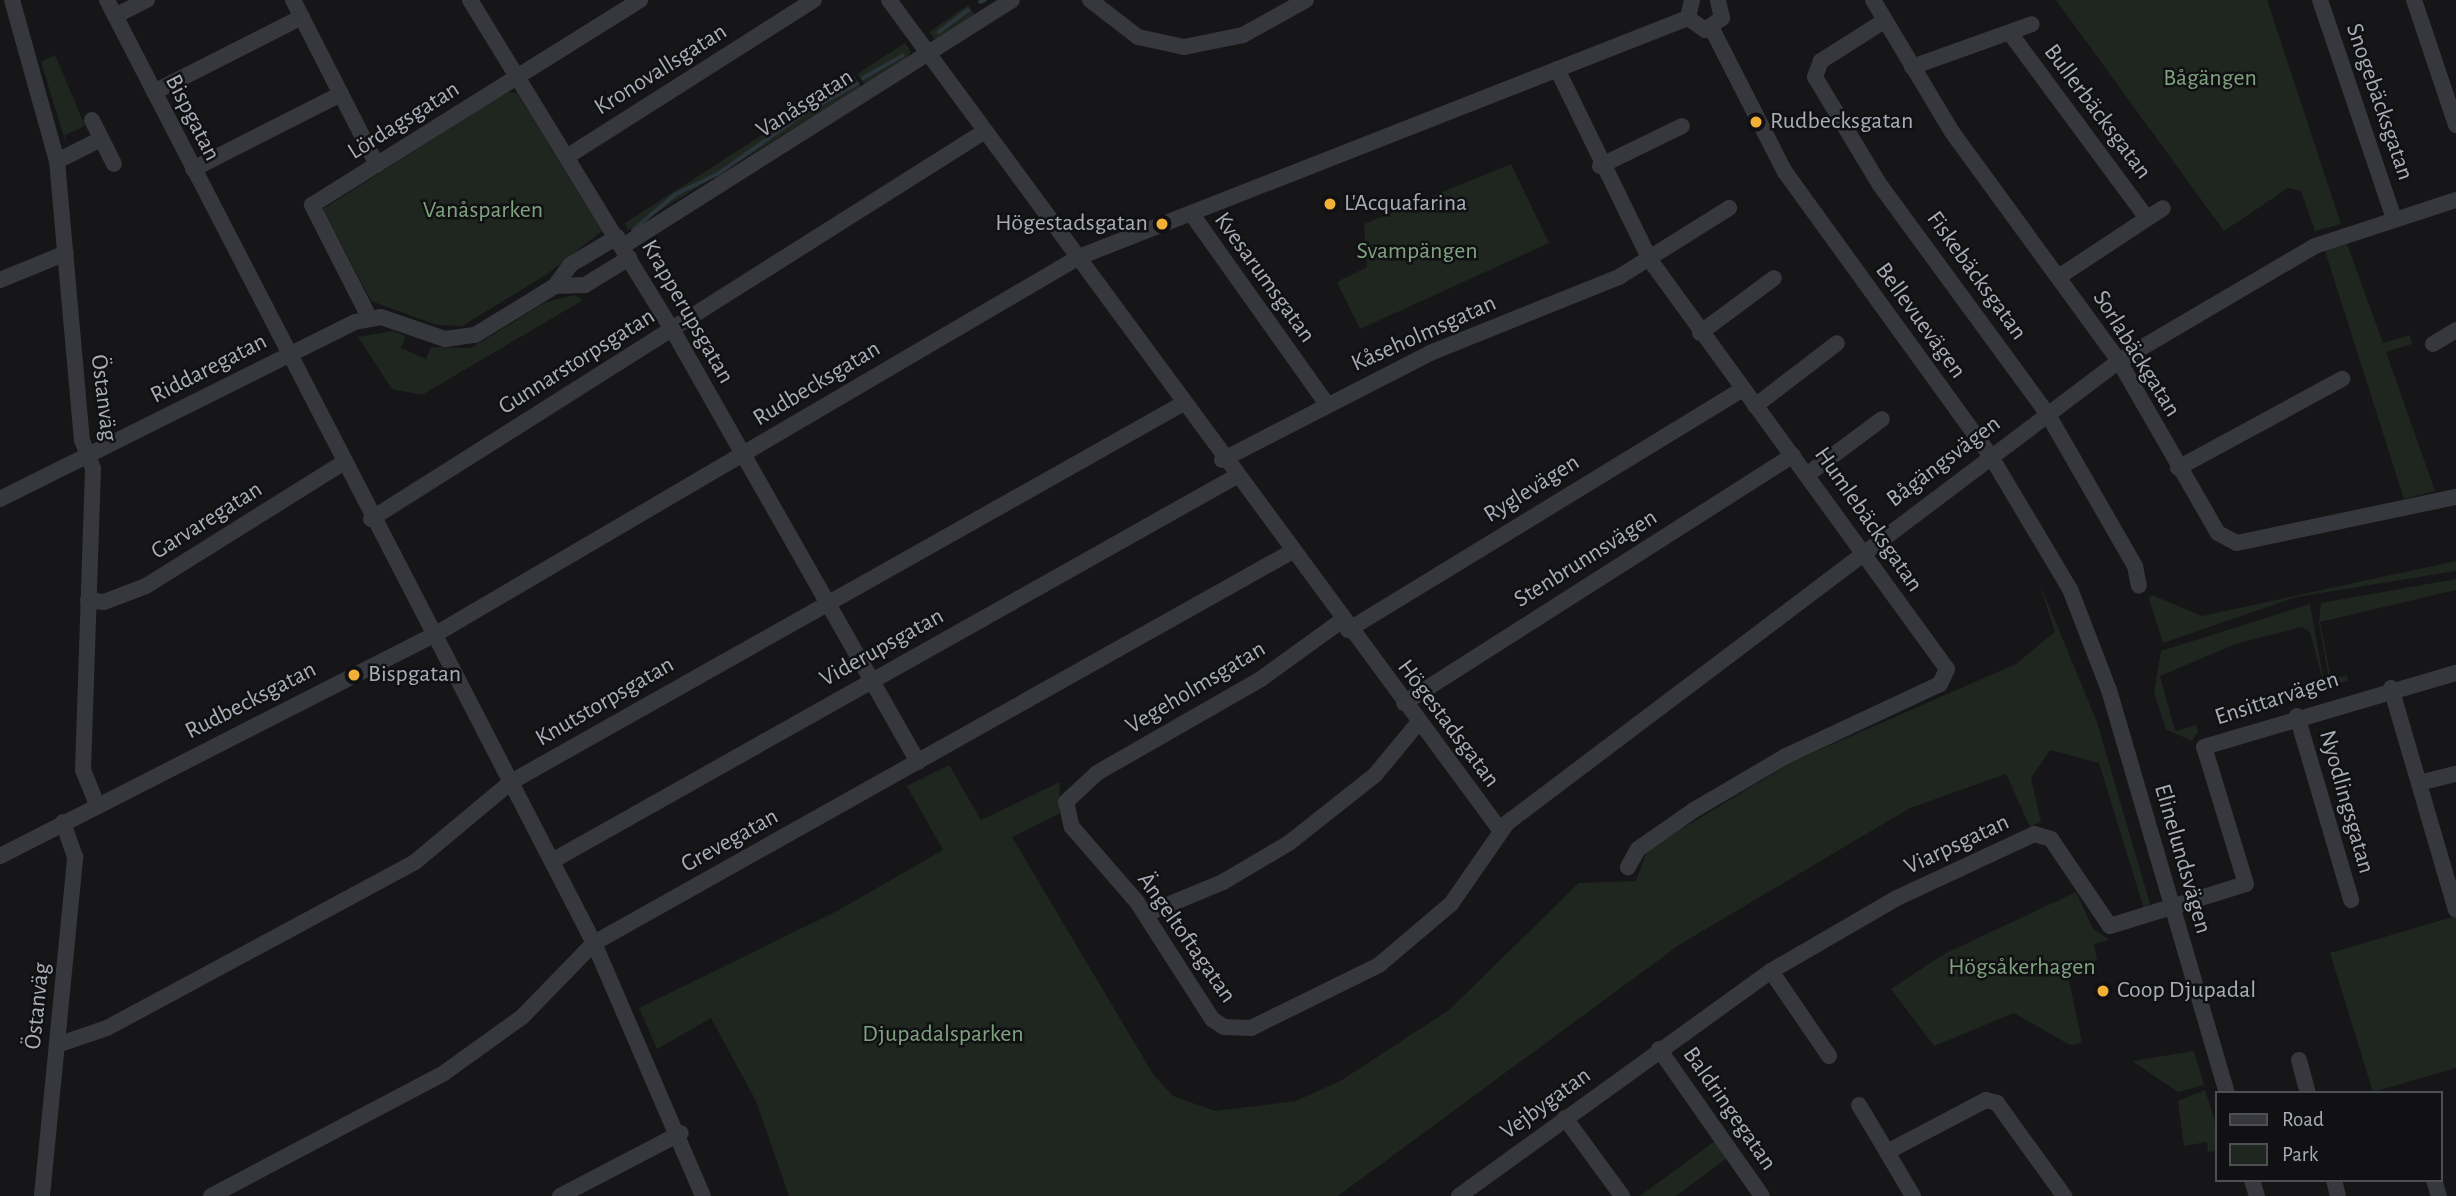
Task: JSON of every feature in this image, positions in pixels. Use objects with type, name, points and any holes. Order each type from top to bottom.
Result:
[{"type":"street","name":"Östanväg","points":[[12,0],[57,161],[88,456],[88,600],[83,770],[97,805]]},
{"type":"street","name":"Bispgatan","points":[[107,0],[371,519],[594,943],[681,1133],[703,1196]]},
{"type":"street","points":[[115,16],[147,0]]},
{"type":"street","points":[[293,0],[377,165]]},
{"type":"street","name":"Krapperupsgatan","points":[[470,0],[520,76],[672,329],[918,762]]},
{"type":"street","name":"Lördagsgatan","points":[[369,317],[312,205],[640,0]]},
{"type":"street","name":"Kronovallsgatan","points":[[568,156],[814,0]]},
{"type":"street","name":"Högestadsgatan","points":[[889,0],[1079,257],[1222,460],[1500,830]]},
{"type":"street","name":"Vanåsgatan","points":[[623,247],[1012,0]]},
{"type":"street","points":[[1090,0],[1138,37],[1184,47],[1243,35],[1306,0]]},
{"type":"street","points":[[1692,0],[1688,18],[1698,29],[1712,29],[1722,18],[1726,2]]},
{"type":"street","name":"Sorlabäckgatan","points":[[1873,0],[1951,132],[2060,276],[2119,361],[2178,468],[2218,533],[2237,543],[2456,496]]},
{"type":"street","name":"Snogebäcksgatan","points":[[2320,0],[2395,219]]},
{"type":"street","points":[[2414,0],[2456,125]]},
{"type":"street","points":[[154,92],[302,17]]},
{"type":"street","name":"Rudbecksgatan","points":[[0,856],[434,635],[1079,257],[1688,18]]},
{"type":"street","name":"Fiskebäcksgatan","points":[[1884,21],[1821,61],[1815,77],[1880,185],[2047,413],[2135,566],[2139,586]]},
{"type":"street","points":[[1912,66],[2032,24]]},
{"type":"street","name":"Bellevuevägen","points":[[1712,29],[1785,172],[1990,455],[2058,566],[2091,640]]},
{"type":"street","name":"Bullerbäcksgatan","points":[[2010,33],[2147,218]]},
{"type":"street","name":"Humlebäcksgatan","points":[[1557,69],[1600,166],[1650,260],[1741,390],[1808,474],[1947,669],[1946,678],[1694,810],[1638,849],[1628,867]]},
{"type":"street","points":[[193,169],[341,94]]},
{"type":"street","points":[[92,120],[114,164]]},
{"type":"street","points":[[1600,166],[1682,126]]},
{"type":"street","name":"Gunnarstorpsgatan","points":[[371,519],[985,131]]},
{"type":"street","points":[[57,161],[101,139]]},
{"type":"street","name":"Bågängsvägen","points":[[1500,830],[1990,455],[2119,361],[2315,246],[2456,200]]},
{"type":"street","name":"Kåseholmsgatan","points":[[1222,460],[1326,403],[1650,260],[1728,208]]},
{"type":"street","points":[[2060,276],[2163,208]]},
{"type":"street","name":"Kvesarumsgatan","points":[[1191,213],[1326,403]]},
{"type":"street","points":[[555,286],[586,285],[623,247]]},
{"type":"street","points":[[287,355],[369,317],[460,339],[555,286],[570,265],[623,247]]},
{"type":"street","points":[[0,280],[66,253]]},
{"type":"street","points":[[1700,333],[1774,278]]},
{"type":"street","points":[[2433,344],[2456,330]]},
{"type":"street","points":[[1755,406],[1837,343]]},
{"type":"street","name":"Riddaregatan","points":[[0,499],[287,355]]},
{"type":"street","points":[[2178,468],[2342,379]]},
{"type":"street","name":"Ryglevägen","points":[[1345,625],[1741,390]]},
{"type":"street","name":"Knutstorpsgatan","points":[[57,1045],[169,996],[415,862],[511,782],[1182,404]]},
{"type":"street","points":[[1808,474],[1882,419]]},
{"type":"street","name":"Stenbrunnsvägen","points":[[1404,703],[1793,455]]},
{"type":"street","name":"Garvaregatan","points":[[88,600],[104,602],[146,586],[343,463]]},
{"type":"street","name":"Viderupsgatan","points":[[552,861],[1235,477]]},
{"type":"street","name":"Grevegatan","points":[[211,1196],[444,1073],[522,1017],[594,943],[1291,552]]},
{"type":"street","name":"Vegeholmsgatan","points":[[1072,791],[1261,679],[1345,625]]},
{"type":"street","name":"Elinelundsvägen","points":[[2091,640],[2226,1091]]},
{"type":"street","name":"Ensittarvägen","points":[[2173,910],[2246,884],[2204,747],[2391,688],[2456,673]]},
{"type":"street","points":[[2391,688],[2419,783],[2450,870],[2456,910]]},
{"type":"street","name":"Nyodlingsgatan","points":[[2297,716],[2351,900]]},
{"type":"street","points":[[1146,914],[1223,882],[1289,844],[1375,775],[1418,723]]},
{"type":"street","points":[[2419,783],[2456,774]]},
{"type":"street","name":"Ängeltoftagatan","points":[[1072,791],[1066,802],[1072,827],[1146,914],[1212,1019],[1224,1027],[1251,1028],[1349,983],[1406,944],[1470,882],[1500,830]]},
{"type":"street","name":"Östanväg","points":[[42,1196],[75,857],[63,822]]},
{"type":"street","name":"Viarpsgatan","points":[[1659,1049],[1771,971],[1897,898],[2038,833],[2051,839],[2077,872],[2105,923],[2128,925],[2173,910]]},
{"type":"street","points":[[1771,971],[1829,1056]]},
{"type":"street","name":"Vejbygatan","points":[[1469,1193],[1659,1049]]},
{"type":"street","name":"Baldringegatan","points":[[1659,1049],[1762,1196]]},
{"type":"street","points":[[2299,1060],[2307,1091]]},
{"type":"street","points":[[1887,1152],[1978,1101],[1993,1100],[2064,1196]]},
{"type":"street","points":[[1859,1105],[1913,1196]]},
{"type":"street","points":[[1566,1118],[1622,1196]]},
{"type":"street","points":[[560,1196],[681,1133]]},
{"type":"green space","name":"Bågängen","points":[[2056,0],[2267,0],[2341,224],[2315,231],[2301,191],[2288,188],[2224,231]]},
{"type":"green space","points":[[968,5],[975,15],[936,42],[929,32]]},
{"type":"green space","points":[[905,43],[911,52],[905,59],[865,85],[857,74]]},
{"type":"green space","points":[[55,55],[85,126],[65,135],[67,147],[41,62]]},
{"type":"green space","points":[[854,76],[861,87],[628,230],[625,223]]},
{"type":"green space","name":"Vanåsparken","points":[[507,92],[517,93],[602,231],[546,275],[462,326],[437,325],[371,301],[323,209]]},
{"type":"green space","name":"Svampängen","points":[[1511,164],[1549,243],[1360,329],[1337,282],[1367,267],[1364,224]]},
{"type":"green space","points":[[2347,244],[2383,343],[2410,335],[2412,344],[2386,352],[2435,491],[2404,499],[2325,251]]},
{"type":"green space","points":[[575,295],[583,300],[422,395],[392,389],[358,337],[393,331],[406,336],[401,348],[426,359],[431,347],[471,348],[546,302]]},
{"type":"green space","points":[[2456,561],[2456,571],[2296,597],[2163,643],[2149,599],[2152,595],[2202,616]]},
{"type":"green space","points":[[2456,579],[2456,590],[2320,622],[2331,679],[2347,675],[2348,681],[2330,685],[2319,622],[2321,603]]},
{"type":"green space","name":"Djupadalsparken","points":[[2039,582],[2097,722],[2150,904],[2144,909],[2099,763],[2050,750],[2031,778],[2041,822],[2030,827],[2006,774],[1910,808],[1679,945],[1338,1196],[789,1196],[756,1101],[711,1018],[657,1049],[639,1008],[839,910],[943,850],[907,786],[949,765],[981,820],[1060,782],[1059,814],[1012,837],[1153,1074],[1173,1096],[1215,1111],[1296,1101],[1342,1080],[1449,1010],[1579,883],[1636,881],[1647,850],[1794,761],[2016,664],[2055,632]]},
{"type":"green space","points":[[2310,604],[2325,688],[2310,632],[2302,627],[2238,643],[2160,676],[2175,731],[2196,725],[2198,731],[2192,741],[2166,729],[2154,693],[2161,651]]},
{"type":"green space","name":"Högsåkerhagen","points":[[2076,892],[2093,929],[2110,940],[2094,944],[2097,960],[2067,970],[2082,1043],[2070,1045],[2014,1013],[1934,1046],[1891,989],[1944,954]]},
{"type":"green space","points":[[2456,916],[2456,1068],[2373,1091],[2330,953]]},
{"type":"green space","points":[[2194,1051],[2204,1085],[2178,1092],[2132,1061]]},
{"type":"green space","points":[[2205,1090],[2214,1119],[2214,1151],[2208,1152],[2207,1142],[2184,1146],[2178,1101]]},
{"type":"green space","points":[[1715,1141],[1727,1158],[1676,1196],[1640,1196]]},
{"type":"waterway","points":[[980,2],[985,0]]},
{"type":"waterway","points":[[939,32],[968,10]]},
{"type":"waterway","points":[[863,78],[902,56]]},
{"type":"waterway","points":[[817,106],[857,84]]},
{"type":"waterway","points":[[633,230],[676,194],[718,174],[810,109]]},
{"type":"place","name":"Rudbecksgatan","points":[[1756,122]]},
{"type":"place","name":"L'Acquafarina","points":[[1330,204]]},
{"type":"place","name":"Högestadsgatan","points":[[1162,224]]},
{"type":"place","name":"Bispgatan","points":[[354,675]]},
{"type":"place","name":"Coop Djupadal","points":[[2103,991]]}]
